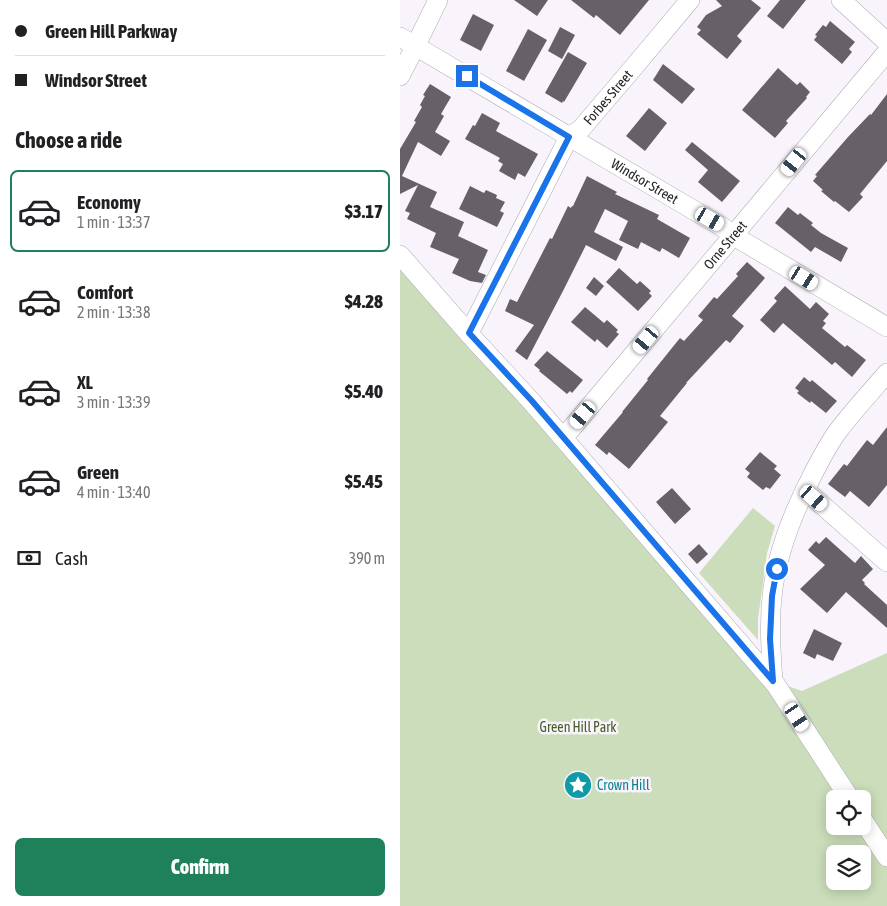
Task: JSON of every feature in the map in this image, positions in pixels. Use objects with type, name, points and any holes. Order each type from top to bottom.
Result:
[{"type":"street","points":[[400,76],[408,42],[438,0]]},
{"type":"street","name":"Forbes Street","points":[[469,333],[569,137],[581,129],[690,0]]},
{"type":"street","points":[[841,0],[887,42]]},
{"type":"street","name":"Windsor Street","points":[[408,42],[724,228],[734,236],[887,327]]},
{"type":"street","name":"Orne Street","points":[[562,437],[570,430],[734,236],[887,52]]},
{"type":"street","points":[[400,255],[532,401],[773,681],[844,790]]},
{"type":"street","points":[[773,681],[772,596],[779,556],[790,525],[822,456],[838,431],[887,373]]},
{"type":"street","points":[[805,490],[887,562]]},
{"type":"street","points":[[871,832],[887,856]]},
{"type":"green space","name":"Green Hill Park","points":[[400,255],[773,681],[802,691],[887,653],[887,906],[400,906]]},
{"type":"green space","points":[[753,508],[775,526],[767,553],[758,619],[758,640],[699,573]]},
{"type":"building","points":[[514,0],[548,0],[537,16]]},
{"type":"building","points":[[571,0],[649,0],[620,35],[596,15],[594,18]]},
{"type":"building","points":[[716,0],[751,0],[761,8],[737,36],[742,41],[727,59],[697,34],[701,30],[697,27],[706,15],[722,6]]},
{"type":"building","points":[[780,0],[806,0],[783,29],[767,16]]},
{"type":"building","points":[[473,14],[494,25],[481,51],[460,40]]},
{"type":"building","points":[[830,21],[855,42],[849,49],[852,52],[842,64],[814,40],[817,36],[815,35],[823,25],[826,27]]},
{"type":"building","points":[[560,27],[575,35],[562,59],[548,51]]},
{"type":"building","points":[[528,29],[547,40],[524,81],[506,71]]},
{"type":"building","points":[[568,52],[587,63],[562,103],[545,93]]},
{"type":"building","points":[[663,64],[695,89],[682,104],[653,80]]},
{"type":"building","points":[[778,68],[797,85],[800,82],[810,92],[807,98],[786,121],[788,123],[775,138],[742,110]]},
{"type":"building","points":[[430,84],[451,97],[441,114],[444,116],[435,132],[450,141],[441,156],[418,142],[402,176],[437,192],[430,207],[464,222],[458,236],[488,250],[478,272],[486,275],[482,283],[470,281],[452,273],[459,259],[430,247],[436,233],[407,219],[410,213],[405,211],[418,185],[400,194],[400,149],[416,122],[414,121],[422,107],[420,105],[425,96],[423,95]]},
{"type":"building","points":[[887,94],[887,161],[860,194],[863,197],[849,212],[821,191],[823,190],[813,181],[817,176],[815,175],[848,137],[871,115]]},
{"type":"building","points":[[649,108],[667,123],[645,151],[626,136]]},
{"type":"building","points":[[482,113],[500,123],[496,131],[538,154],[525,177],[518,173],[515,180],[499,171],[503,164],[498,161],[500,158],[465,139]]},
{"type":"building","points":[[692,142],[740,181],[722,202],[698,182],[708,170],[685,150]]},
{"type":"building","points":[[587,176],[617,192],[615,194],[659,215],[657,219],[690,238],[679,258],[662,248],[660,252],[641,242],[638,249],[619,240],[628,221],[605,209],[594,232],[623,247],[616,261],[586,245],[527,360],[515,351],[534,325],[505,311],[510,299],[517,302],[568,206],[571,208],[573,206]]},
{"type":"building","points":[[470,186],[484,193],[486,190],[497,195],[496,198],[505,202],[500,211],[504,213],[497,227],[459,209]]},
{"type":"building","points":[[788,207],[813,223],[811,225],[821,233],[848,248],[841,262],[815,247],[811,252],[775,223]]},
{"type":"building","points":[[747,262],[765,278],[732,316],[744,326],[730,343],[726,340],[686,383],[660,416],[668,422],[629,469],[609,452],[607,455],[595,445],[680,338],[684,341],[703,320],[698,316],[714,297],[717,299],[738,276],[736,274]]},
{"type":"building","points":[[619,268],[637,284],[640,281],[651,291],[649,293],[652,296],[638,311],[606,282]]},
{"type":"building","points":[[594,277],[604,286],[596,296],[586,288]]},
{"type":"building","points":[[785,286],[810,309],[816,302],[829,314],[823,321],[826,323],[822,328],[845,347],[847,345],[866,360],[852,377],[835,362],[832,365],[783,323],[774,333],[760,320],[777,301],[774,298]]},
{"type":"building","points":[[585,307],[604,323],[607,320],[618,330],[616,332],[619,334],[607,348],[597,339],[595,342],[571,322]]},
{"type":"building","points":[[547,351],[583,380],[572,393],[570,391],[567,394],[534,365]]},
{"type":"building","points":[[804,377],[810,382],[812,380],[837,401],[826,413],[797,393],[799,391],[795,388]]},
{"type":"building","points":[[887,427],[887,485],[869,507],[850,491],[845,497],[828,484],[844,464],[847,466],[867,440],[873,445]]},
{"type":"building","points":[[760,452],[777,466],[774,469],[781,475],[770,489],[766,487],[763,490],[747,477],[750,473],[745,469]]},
{"type":"building","points":[[672,488],[691,509],[675,524],[656,502]]},
{"type":"building","points":[[826,537],[855,563],[861,556],[873,569],[862,580],[887,605],[887,628],[846,592],[827,613],[800,589],[825,565],[808,550],[816,541],[819,544]]},
{"type":"building","points":[[699,544],[708,554],[697,564],[688,554]]},
{"type":"building","points":[[814,629],[842,643],[833,661],[817,654],[815,659],[803,653]]},
{"type":"place","name":"Crown Hill","points":[[578,785]]},
{"type":"route","points":[[467,76],[569,137],[469,333],[532,401],[773,681],[770,639],[772,596],[777,569]]}]
